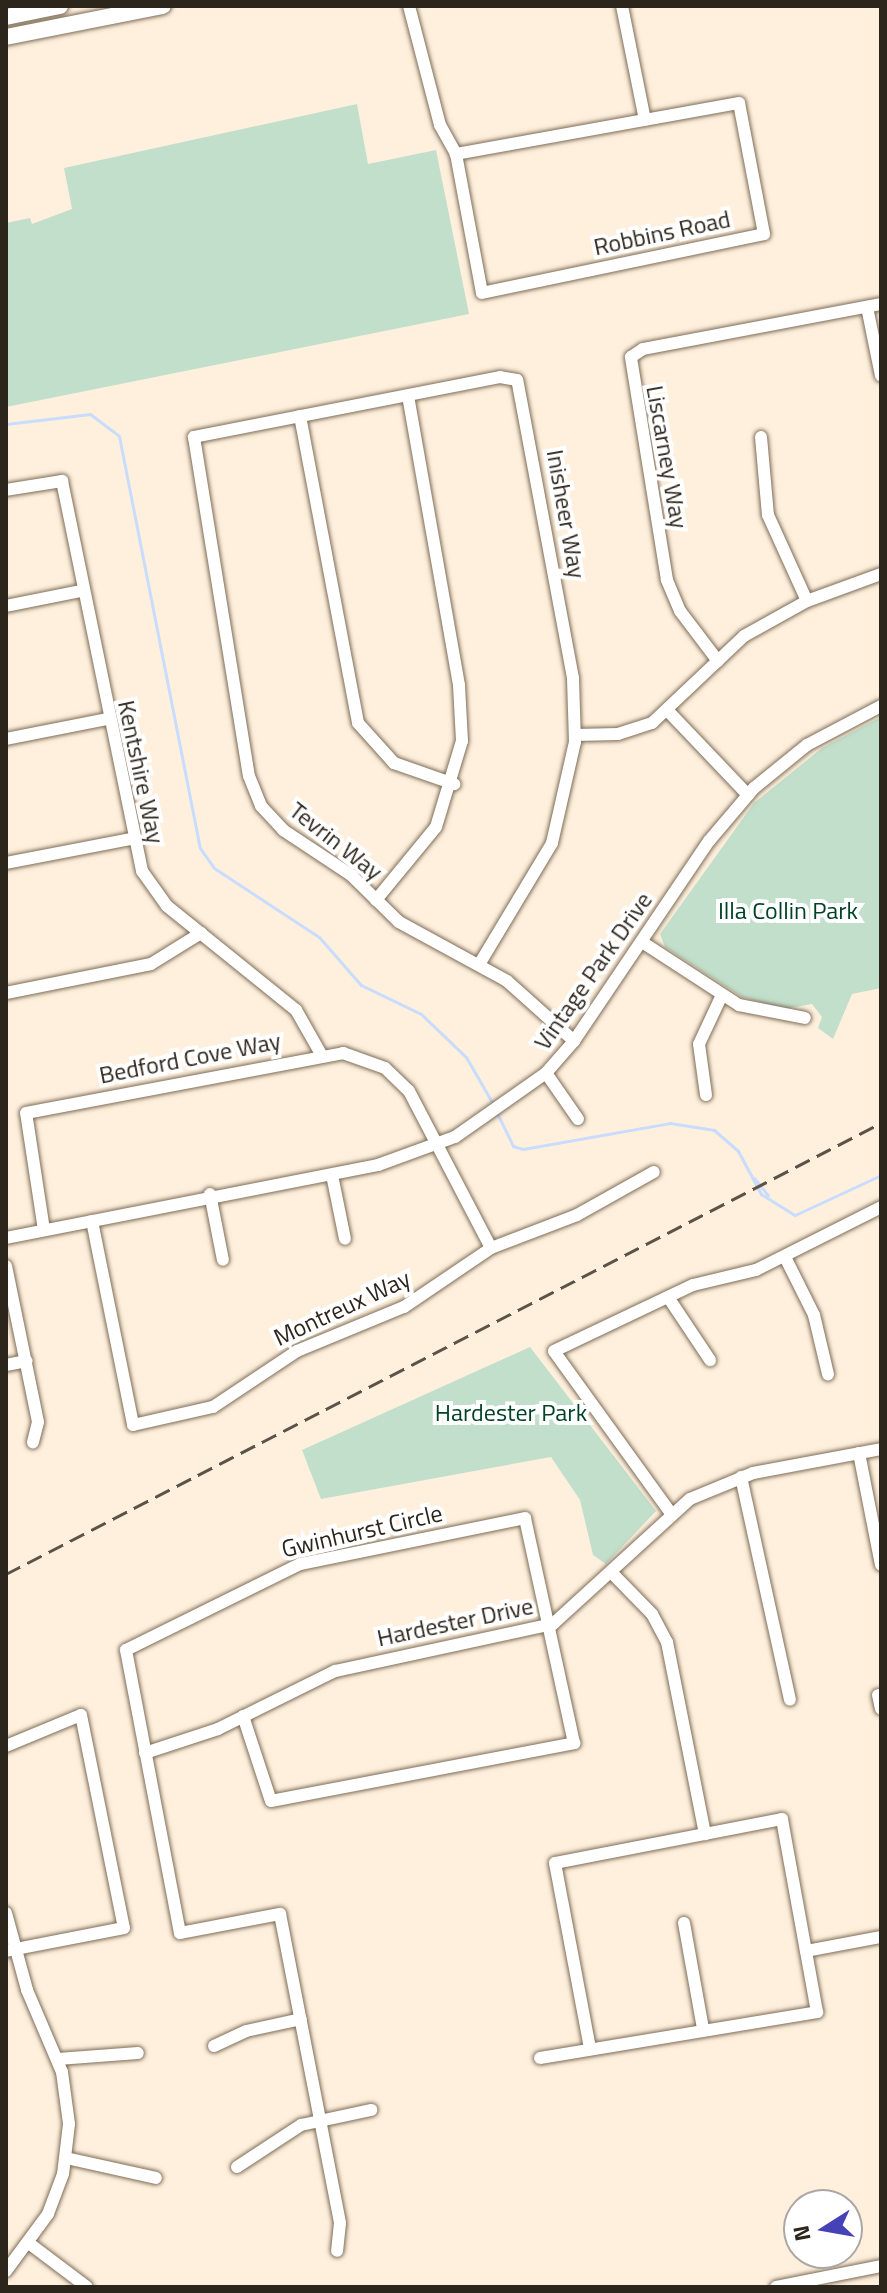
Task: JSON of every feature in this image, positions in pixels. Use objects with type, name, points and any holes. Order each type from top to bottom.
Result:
[{"type":"main road","points":[[6,16],[17,6]]},
{"type":"main road","points":[[6,37],[163,6]]},
{"type":"main road","points":[[6,16],[48,7]]},
{"type":"street","name":"Robbins Road","points":[[409,6],[440,125],[456,154],[482,293],[764,234],[739,103],[456,154]]},
{"type":"street","points":[[622,6],[645,120]]},
{"type":"street","name":"Liscarney Way","points":[[718,661],[680,611],[667,580],[631,357],[643,349],[881,304]]},
{"type":"street","points":[[867,307],[881,376]]},
{"type":"street","name":"Inisheer Way","points":[[194,437],[500,377],[517,380],[573,678],[575,735],[552,843],[480,963]]},
{"type":"street","points":[[376,900],[430,836],[454,784],[461,696],[408,396]]},
{"type":"street","points":[[300,416],[358,723],[394,763],[454,784]]},
{"type":"street","name":"Tevrin Way","points":[[194,437],[251,786],[274,823],[408,927],[480,963],[534,1001],[574,1041]]},
{"type":"street","points":[[761,437],[768,515],[807,601]]},
{"type":"street","name":"Kentshire Way","points":[[6,490],[62,481],[131,839],[153,890],[296,1010],[321,1054]]},
{"type":"street","points":[[575,735],[634,730],[668,711],[744,636],[807,601],[881,574]]},
{"type":"street","points":[[6,606],[81,591]]},
{"type":"street","name":"Vintage Park Drive","points":[[6,1238],[210,1194],[332,1175],[433,1146],[485,1119],[546,1073],[574,1041],[748,795],[807,745],[881,706]]},
{"type":"street","points":[[668,711],[748,795]]},
{"type":"street","points":[[6,739],[107,719]]},
{"type":"street","points":[[6,863],[131,839]]},
{"type":"street","points":[[6,993],[151,964],[201,933]]},
{"type":"street","points":[[642,942],[722,995],[771,1015],[805,1018]]},
{"type":"street","points":[[706,1095],[699,1044],[722,995]]},
{"type":"street","name":"Bedford Cove Way","points":[[44,1230],[26,1113],[321,1054],[354,1055],[394,1074],[415,1100],[433,1146],[491,1248]]},
{"type":"street","points":[[546,1073],[578,1119]]},
{"type":"street","points":[[491,1248],[577,1215],[654,1172]]},
{"type":"street","points":[[332,1175],[345,1239]]},
{"type":"street","points":[[210,1194],[223,1260]]},
{"type":"street","points":[[670,1512],[554,1351],[668,1297],[785,1257],[881,1207]]},
{"type":"street","name":"Montreux Way","points":[[92,1221],[133,1425],[213,1407],[297,1351],[404,1307],[491,1248]]},
{"type":"street","points":[[785,1257],[814,1315],[828,1374]]},
{"type":"street","points":[[6,1266],[38,1422],[33,1442]]},
{"type":"street","points":[[668,1297],[710,1360]]},
{"type":"street","points":[[6,1365],[27,1361]]},
{"type":"street","name":"Hardester Drive","points":[[145,1753],[197,1739],[335,1671],[553,1624],[611,1572],[670,1512],[741,1477],[881,1449]]},
{"type":"street","points":[[859,1453],[881,1565]]},
{"type":"street","points":[[741,1477],[790,1700]]},
{"type":"street","name":"Gwinhurst Circle","points":[[145,1753],[126,1650],[300,1564],[525,1518],[553,1624]]},
{"type":"street","points":[[611,1572],[646,1606],[667,1642],[705,1834]]},
{"type":"street","points":[[243,1716],[271,1801],[574,1743],[553,1624]]},
{"type":"street","points":[[878,1695],[881,1709]]},
{"type":"street","points":[[6,1746],[81,1715],[124,1928],[11,1950]]},
{"type":"street","points":[[145,1753],[180,1933],[280,1914],[340,2223],[337,2251]]},
{"type":"street","points":[[540,2058],[817,2012],[782,1819],[555,1863],[590,2049]]},
{"type":"street","points":[[6,1913],[11,1950],[58,2059],[68,2103],[66,2158],[52,2204],[30,2244],[6,2271]]},
{"type":"street","points":[[684,1923],[703,2029]]},
{"type":"street","points":[[806,1951],[881,1937]]},
{"type":"street","points":[[214,2046],[246,2031],[301,2019]]},
{"type":"street","points":[[58,2059],[138,2053]]},
{"type":"street","points":[[237,2167],[292,2130],[321,2118],[371,2110]]},
{"type":"street","points":[[66,2158],[156,2178]]},
{"type":"street","points":[[30,2244],[87,2287]]},
{"type":"street","points":[[776,2287],[881,2266]]},
{"type":"green space","points":[[357,104],[368,164],[436,150],[469,314],[6,407],[6,223],[30,218],[32,224],[72,209],[64,168]]},
{"type":"green space","name":"Illa Collin Park","points":[[881,717],[881,988],[852,994],[833,1039],[818,1028],[822,1017],[812,1004],[784,1009],[742,997],[665,947],[660,934],[754,803],[822,748]]},
{"type":"green space","name":"Hardester Park","points":[[530,1347],[656,1511],[606,1564],[593,1555],[580,1500],[551,1457],[321,1499],[302,1450]]},
{"type":"waterway","points":[[6,424],[90,414],[119,436],[200,848],[214,868],[319,937],[361,985],[421,1014],[466,1057],[493,1104]]},
{"type":"waterway","points":[[496,1111],[513,1146],[523,1149],[670,1123],[714,1130],[738,1151],[761,1194],[795,1215],[881,1175]]},
{"type":"waterway","points":[[754,1178],[768,1195]]},
{"type":"railway","points":[[6,1574],[881,1123]]}]
